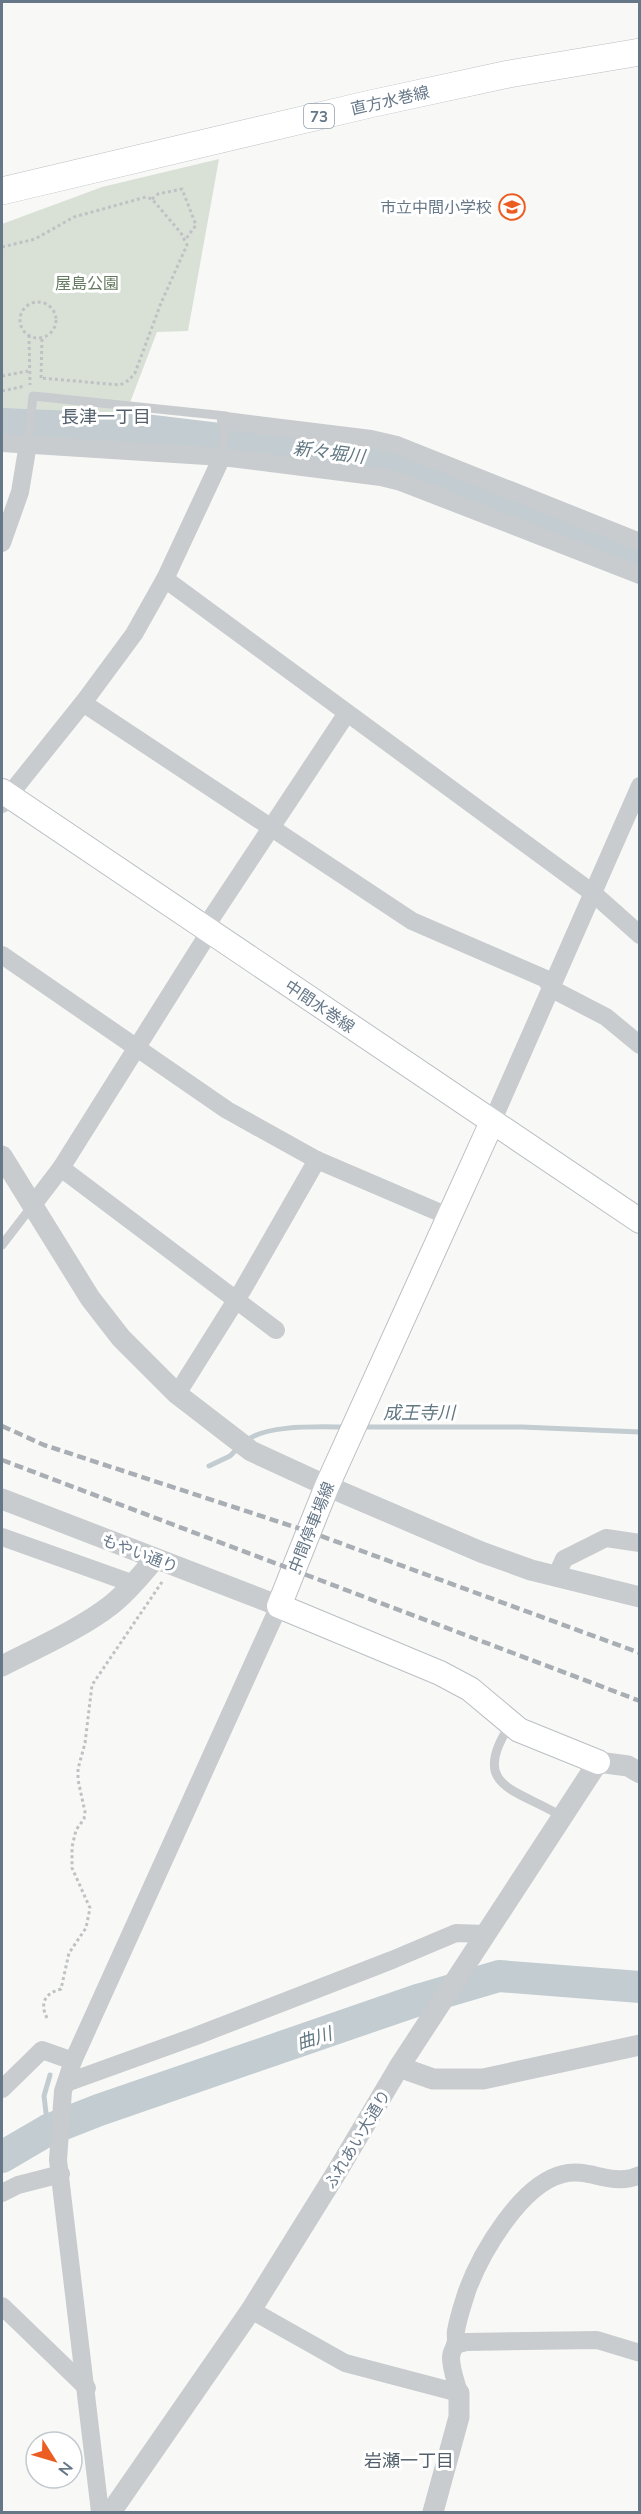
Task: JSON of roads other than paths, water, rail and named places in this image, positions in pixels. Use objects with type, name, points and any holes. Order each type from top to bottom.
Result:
[{"type":"main road","name":"直方水巻線","points":[[2,191],[393,99],[509,74],[639,52]]},
{"type":"main road","name":"中間水巻線","points":[[4,797],[210,932],[639,1221]]},
{"type":"main road","name":"中間停車場線","points":[[279,1606],[327,1486],[492,1122]]},
{"type":"main road","points":[[279,1606],[440,1672],[470,1689],[519,1730],[598,1762]]},
{"type":"street","points":[[226,421],[371,439],[397,445],[639,542]]},
{"type":"street","points":[[2,443],[222,457],[381,477],[401,482],[639,575]]},
{"type":"street","points":[[2,543],[20,492],[28,444]]},
{"type":"street","points":[[4,797],[83,703],[134,634],[165,579],[222,457]]},
{"type":"street","points":[[165,579],[594,894],[639,934]]},
{"type":"street","points":[[83,703],[412,921],[546,979],[552,989],[606,1017],[639,1045]]},
{"type":"street","points":[[32,1206],[61,1168],[210,932],[210,920],[347,713]]},
{"type":"street","points":[[492,1122],[594,894],[639,786]]},
{"type":"street","points":[[2,955],[227,1110],[317,1160],[450,1217]]},
{"type":"street","points":[[2,1156],[90,1298],[121,1338],[177,1394],[250,1451],[481,1552],[531,1570],[639,1597]]},
{"type":"street","points":[[177,1394],[235,1301],[317,1160]]},
{"type":"street","points":[[61,1168],[276,1330]]},
{"type":"street","name":"もやい通り","points":[[2,1499],[279,1606]]},
{"type":"street","points":[[2,1537],[134,1584]]},
{"type":"street","points":[[556,1577],[564,1559],[606,1538],[639,1543]]},
{"type":"street","points":[[2,1666],[46,1644],[109,1606],[164,1562]]},
{"type":"street","points":[[100,2512],[60,2167],[64,2087],[73,2061],[279,1606]]},
{"type":"street","points":[[598,1762],[628,1766],[639,1773]]},
{"type":"street","name":"ふれあい大通り","points":[[111,2512],[250,2310],[399,2067],[598,1762]]},
{"type":"street","points":[[64,2087],[392,1960],[456,1932],[486,1934]]},
{"type":"street","points":[[399,2067],[433,2079],[483,2079],[639,2045]]},
{"type":"street","points":[[5,2081],[42,2050],[73,2061]]},
{"type":"street","points":[[2,2193],[60,2167]]},
{"type":"street","points":[[433,2512],[459,2416],[459,2393],[451,2359],[456,2331],[475,2272],[500,2230],[517,2207],[533,2191],[548,2180],[565,2173],[584,2174],[617,2181],[631,2180],[639,2175]]},
{"type":"street","points":[[2,2306],[87,2388]]},
{"type":"street","points":[[250,2310],[345,2363],[459,2393]]},
{"type":"street","points":[[455,2345],[466,2342],[597,2340],[639,2353]]},
{"type":"lane","points":[[28,444],[33,396],[226,416],[222,457]]},
{"type":"lane","points":[[2,1245],[32,1206]]},
{"type":"lane","points":[[511,1723],[493,1756],[494,1771],[500,1783],[564,1817]]},
{"type":"waterway","name":"新々堀川","points":[[2,424],[144,430],[394,460],[640,558]]},
{"type":"waterway","name":"成王寺川","points":[[245,1442],[254,1436],[278,1429],[346,1427]]},
{"type":"waterway","name":"成王寺川","points":[[361,1427],[522,1427],[640,1432]]},
{"type":"waterway","name":"成王寺川","points":[[209,1466],[230,1456],[238,1448]]},
{"type":"waterway","name":"曲川","points":[[2,2157],[48,2130],[99,2110],[421,1999],[499,1976],[640,1987]]},
{"type":"waterway","points":[[48,2130],[44,2096],[50,2075]]},
{"type":"railway","points":[[2,1426],[44,1445],[310,1532],[640,1653]]},
{"type":"railway","points":[[2,1460],[640,1701]]},
{"type":"place","name":"市立中間小学校","points":[[512,207]]},
{"type":"district","name":"長津一丁目","points":[[106,416]]},
{"type":"district","name":"岩瀬一丁目","points":[[409,2460]]},
{"type":"park label","name":"屋島公園","points":[[87,283]]}]
